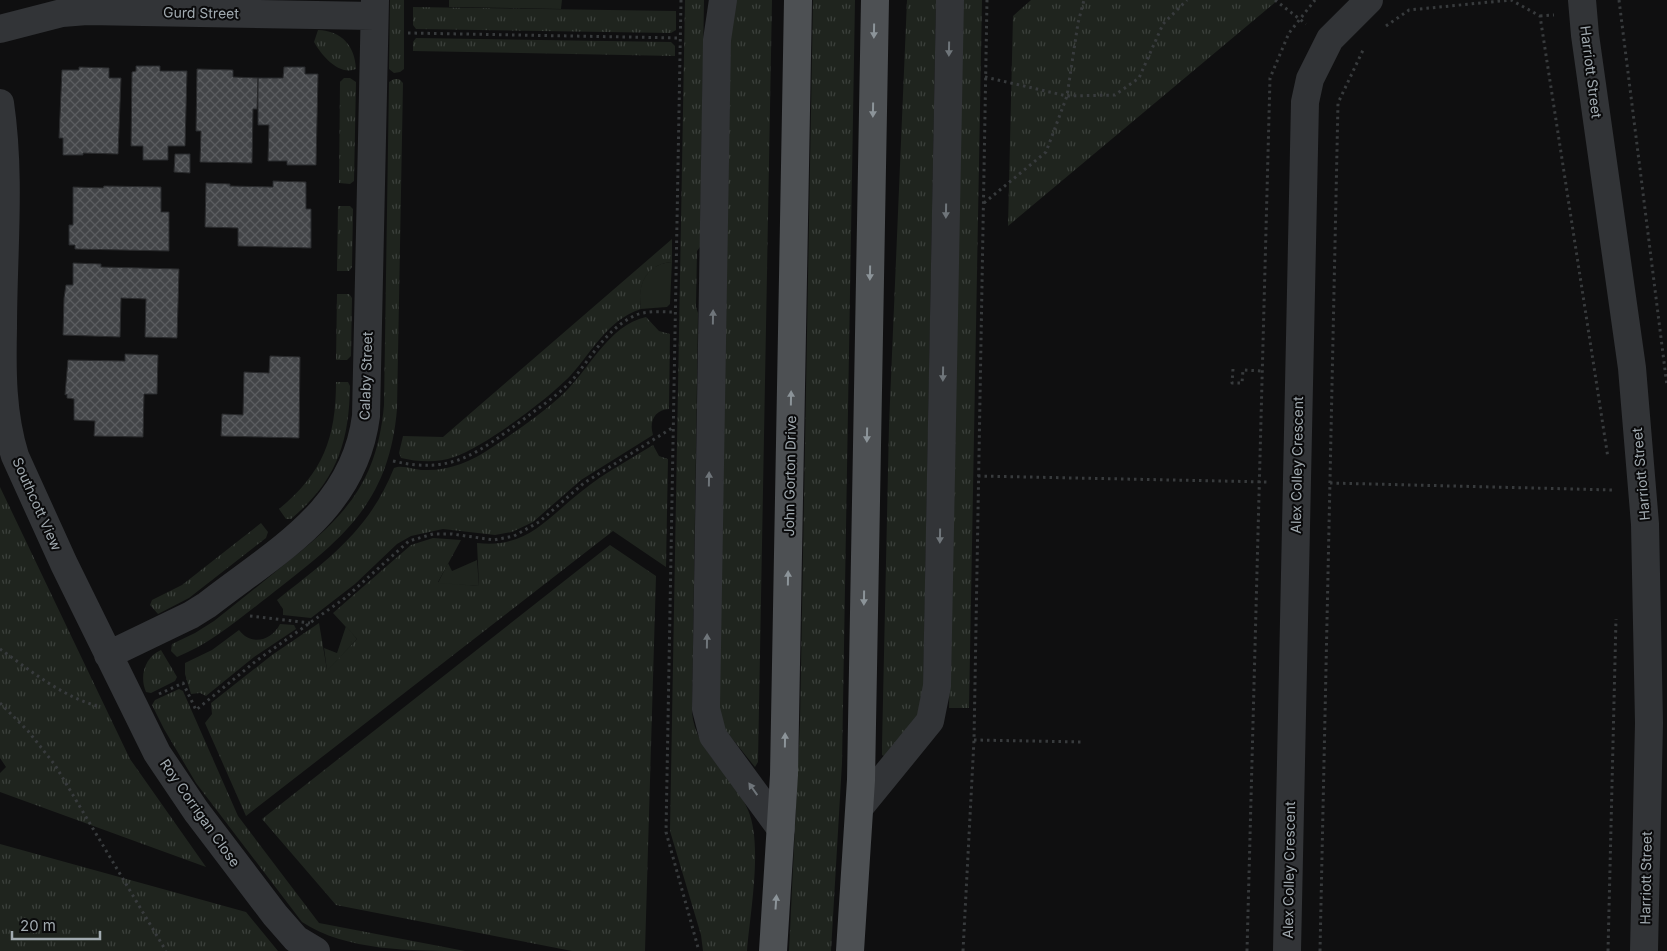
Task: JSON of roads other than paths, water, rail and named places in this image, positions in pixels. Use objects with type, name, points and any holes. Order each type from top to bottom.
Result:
[{"type":"main road","name":"John Gorton Drive","points":[[773,951],[784,775],[798,0]]},
{"type":"main road","points":[[850,951],[860,807],[875,0]]},
{"type":"street","points":[[723,0],[717,40],[706,710],[714,736],[781,829]]},
{"type":"street","points":[[860,807],[930,722],[937,686],[950,0]]},
{"type":"street","name":"Alex Colley Crescent","points":[[1287,951],[1305,102],[1310,79],[1330,39],[1370,0]]},
{"type":"street","name":"Harriott Street","points":[[1582,0],[1585,35],[1632,368],[1646,524],[1649,722],[1644,951]]},
{"type":"street","name":"Gurd Street","points":[[0,29],[62,14],[87,11],[375,8]]},
{"type":"street","name":"Calaby Street","points":[[108,655],[191,615],[207,605],[310,524],[337,495],[355,461],[366,416],[375,8]]},
{"type":"street","name":"Southcott View","points":[[0,104],[4,156],[3,373],[6,416],[10,438],[22,473],[108,655]]},
{"type":"street","name":"Roy Corrigan Close","points":[[108,655],[157,753],[220,843],[290,934],[301,943],[316,951]]}]
